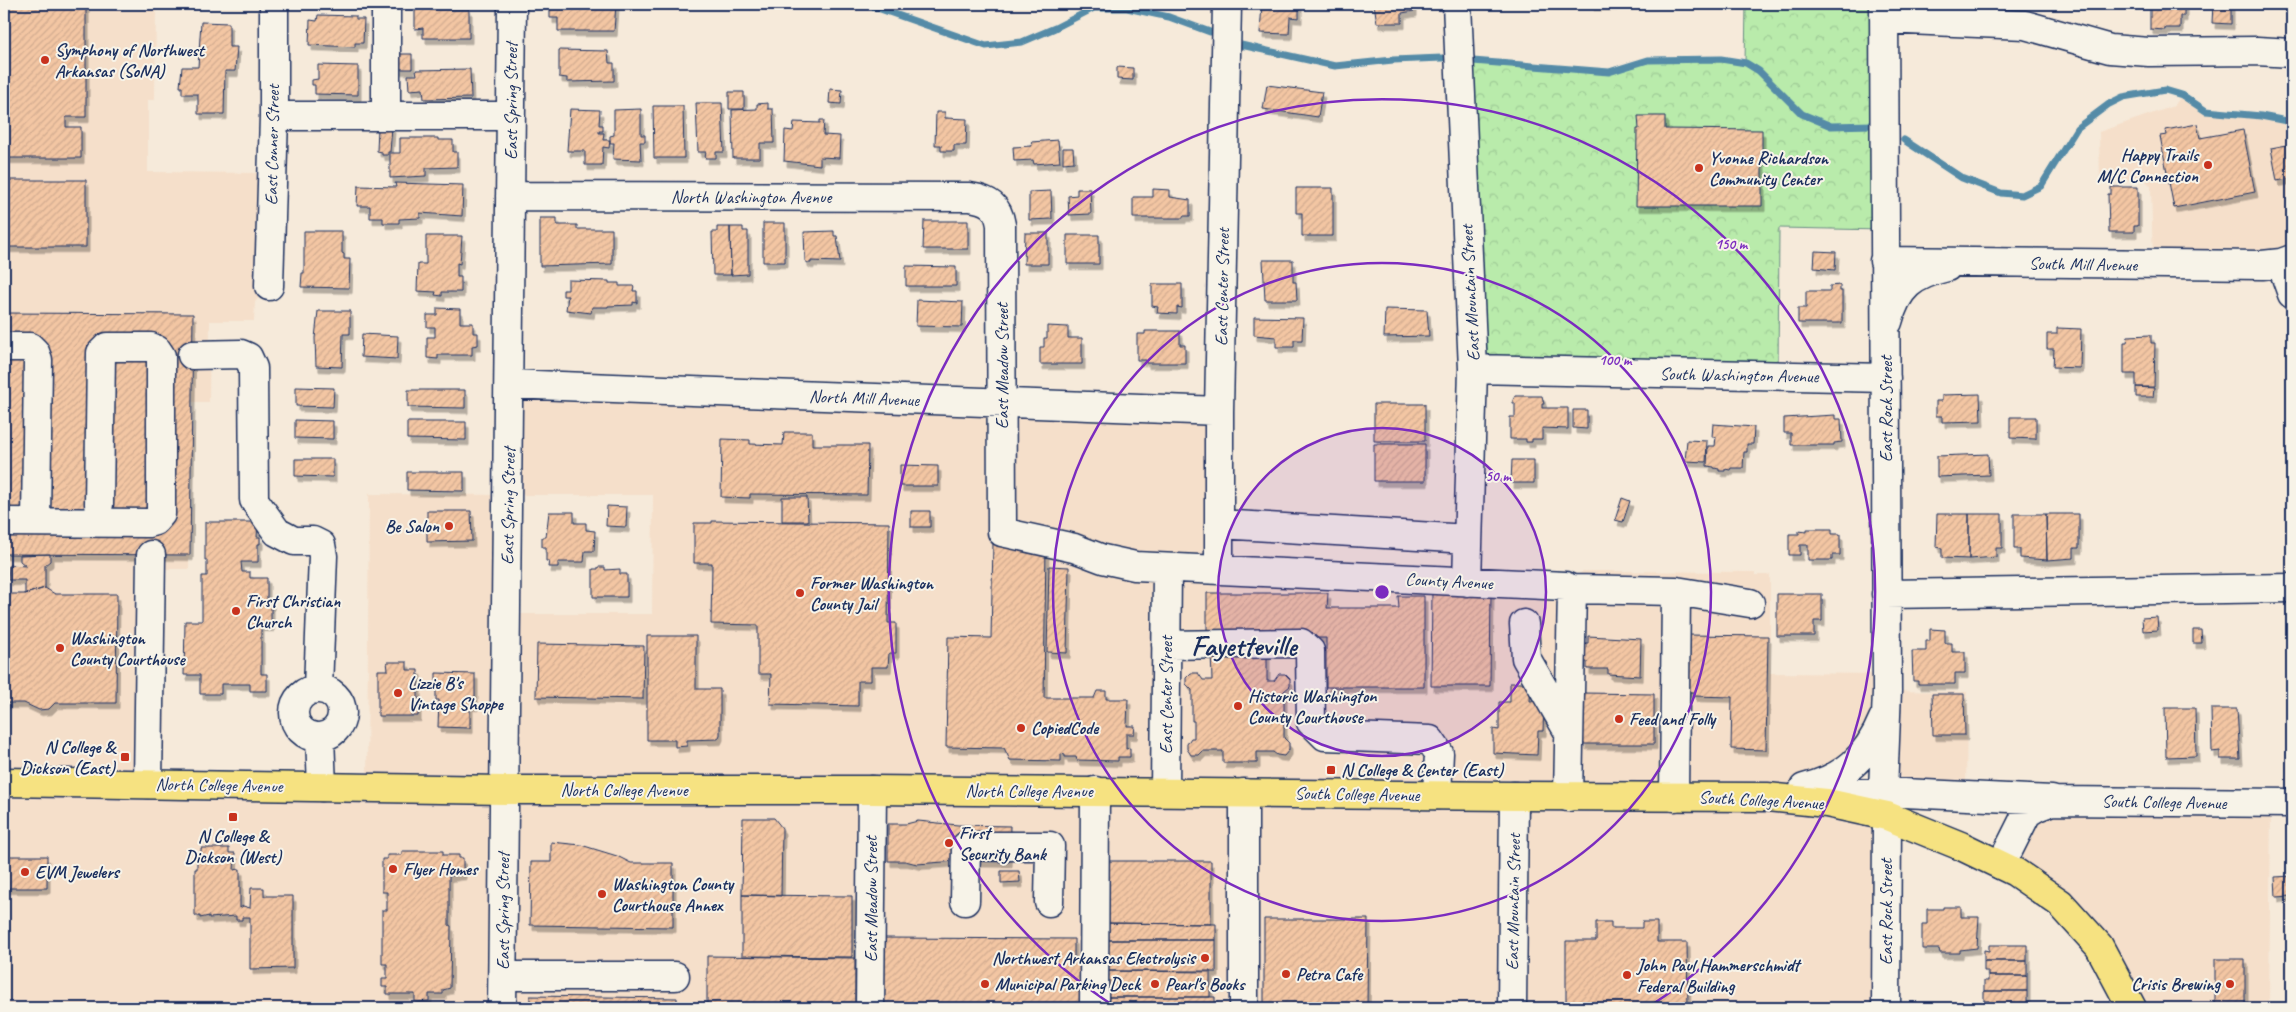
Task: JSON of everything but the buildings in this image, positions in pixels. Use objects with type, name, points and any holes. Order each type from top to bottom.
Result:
[{"type":"main road","name":"North College Avenue","points":[[4,782],[504,790],[1244,793]]},
{"type":"main road","name":"South College Avenue","points":[[1244,793],[1767,797],[1884,808],[2001,865]]},
{"type":"main road","points":[[2001,865],[2015,872],[2060,903],[2099,946],[2132,1008]]},
{"type":"street","name":"East Conner Street","points":[[269,286],[274,116],[274,4]]},
{"type":"street","points":[[386,4],[386,116]]},
{"type":"street","name":"East Spring Street","points":[[502,1008],[512,4]]},
{"type":"street","name":"East Center Street","points":[[1219,570],[1219,411],[1227,4]]},
{"type":"street","name":"East Mountain Street","points":[[1457,4],[1473,369],[1467,582]]},
{"type":"street","points":[[1884,12],[2025,25],[2110,49],[2149,52],[2257,51],[2292,53]]},
{"type":"street","name":"East Rock Street","points":[[1884,12],[1887,709],[1884,808],[1886,1008]]},
{"type":"street","points":[[274,116],[511,116]]},
{"type":"street","name":"North Washington Avenue","points":[[510,196],[970,197],[992,203]]},
{"type":"street","name":"East Meadow Street","points":[[992,203],[999,213],[1002,225],[1002,532]]},
{"type":"street","name":"South Mill Avenue","points":[[1884,261],[2262,265],[2287,261]]},
{"type":"street","points":[[2287,261],[2292,294]]},
{"type":"street","points":[[1885,330],[1894,301],[1908,284],[1926,272],[1964,262]]},
{"type":"street","points":[[4,347],[30,347],[35,352],[38,360],[36,522]]},
{"type":"street","points":[[4,522],[148,523],[155,521],[162,514],[161,356],[157,350],[151,347],[107,347],[101,353],[99,504]]},
{"type":"street","points":[[192,355],[241,354],[248,356],[253,368],[254,500],[277,532],[294,541],[313,541],[321,546],[323,556],[318,688],[336,695],[343,710],[340,725],[335,732],[320,738],[322,787]]},
{"type":"street","name":"South Washington Avenue","points":[[1473,369],[1886,378]]},
{"type":"street","name":"North Mill Avenue","points":[[509,384],[1219,411]]},
{"type":"street","points":[[1219,524],[1468,539]]},
{"type":"street","name":"County Avenue","points":[[1002,532],[1074,548],[1102,559],[1135,566],[1167,569],[1565,586],[1572,589],[1676,591],[1750,603]]},
{"type":"street","points":[[148,784],[150,555]]},
{"type":"street","name":"East Center Street","points":[[1165,792],[1167,569]]},
{"type":"street","points":[[1886,594],[2292,588]]},
{"type":"street","points":[[1568,796],[1572,589]]},
{"type":"street","points":[[1674,797],[1676,591]]},
{"type":"street","points":[[1524,624],[1526,658],[1568,731]]},
{"type":"street","points":[[1166,645],[1301,643],[1310,651],[1311,722],[1325,736],[1430,740],[1439,753],[1437,795]]},
{"type":"street","points":[[1767,797],[1825,783],[1847,769],[1864,755],[1876,737],[1887,709]]},
{"type":"street","name":"East Meadow Street","points":[[870,1008],[872,790]]},
{"type":"street","points":[[1094,1008],[1095,792]]},
{"type":"street","points":[[1244,793],[1244,1008]]},
{"type":"street","name":"East Mountain Street","points":[[1512,1008],[1514,796]]},
{"type":"street","points":[[1884,808],[2053,800]]},
{"type":"street","name":"South College Avenue","points":[[2001,865],[2027,813],[2053,800],[2292,803]]},
{"type":"street","points":[[965,901],[966,846],[1050,846],[1049,902]]},
{"type":"street","points":[[503,976],[674,976]]},
{"type":"shaded area","points":[[4,4],[156,4],[155,100],[148,100],[148,172],[272,173],[269,286],[255,302],[254,321],[210,321],[209,402],[191,402],[189,569],[166,569],[164,784],[367,788],[369,494],[508,495],[509,384],[1219,411],[1219,569],[1564,586],[1583,571],[1755,572],[1755,575],[1770,575],[1770,673],[1886,674],[1887,691],[1967,692],[1966,801],[1883,792],[1887,711],[1825,783],[1887,816],[1886,1008],[4,1008]],"holes":[[[508,495],[653,495],[652,614],[507,614]]]},
{"type":"shaded area","points":[[2182,95],[2206,111],[2261,116],[2292,122],[2292,259],[2153,264],[2151,186],[2144,179],[2100,181],[2099,132],[2174,106]]},
{"type":"shaded area","points":[[2271,803],[2269,1008],[2132,1008],[2128,998],[2015,872],[2028,813]]},
{"type":"green space","points":[[1746,4],[1884,4],[1884,230],[1779,228],[1778,376],[1473,369],[1459,60],[1609,72],[1648,60],[1721,59],[1745,63]]},
{"type":"waterway","points":[[866,4],[986,46],[1022,42],[1094,8],[1127,8],[1169,17],[1210,32]]},
{"type":"waterway","points":[[1241,45],[1335,66],[1393,60],[1442,58]]},
{"type":"waterway","points":[[1473,61],[1609,72],[1648,60],[1721,59],[1746,63],[1759,71],[1802,114],[1831,126],[1872,125]]},
{"type":"waterway","points":[[1904,140],[1962,178],[2001,193],[2022,195],[2041,186],[2077,128],[2109,104],[2123,97],[2165,90],[2182,95],[2206,111],[2261,116],[2292,122]]},
{"type":"place","name":"Symphony of Northwest Arkansas (SoNA)","points":[[45,60]]},
{"type":"place","name":"Happy Trails M/C Connection","points":[[2208,165]]},
{"type":"place","name":"Yvonne Richardson Community Center","points":[[1699,168]]},
{"type":"place","name":"Be Salon","points":[[449,526]]},
{"type":"place","name":"Former Washington County Jail","points":[[800,593]]},
{"type":"place","name":"First Christian Church","points":[[236,611]]},
{"type":"place","name":"Washington County Courthouse","points":[[60,648]]},
{"type":"place","name":"Lizzie B's Vintage Shoppe","points":[[398,693]]},
{"type":"place","name":"Historic Washington County Courthouse","points":[[1238,706]]},
{"type":"place","name":"Feed and Folly","points":[[1619,719]]},
{"type":"place","name":"CopiedCode","points":[[1021,728]]},
{"type":"place","name":"N College & Dickson (East)","points":[[125,757]]},
{"type":"place","name":"N College & Center (East)","points":[[1331,770]]},
{"type":"place","name":"N College & Dickson (West)","points":[[233,817]]},
{"type":"place","name":"First Security Bank","points":[[949,843]]},
{"type":"place","name":"Flyer Homes","points":[[393,869]]},
{"type":"place","name":"EVM Jewelers","points":[[25,872]]},
{"type":"place","name":"Washington County Courthouse Annex","points":[[602,894]]},
{"type":"place","name":"Northwest Arkansas Electrolysis","points":[[1205,958]]},
{"type":"place","name":"Petra Cafe","points":[[1286,974]]},
{"type":"place","name":"John Paul Hammerschmidt Federal Building","points":[[1627,975]]},
{"type":"place","name":"Municipal Parking Deck","points":[[985,984]]},
{"type":"place","name":"Pearl's Books","points":[[1155,984]]},
{"type":"place","name":"Crisis Brewing","points":[[2230,984]]},
{"type":"district","name":"Fayetteville","points":[[1244,645]]}]
